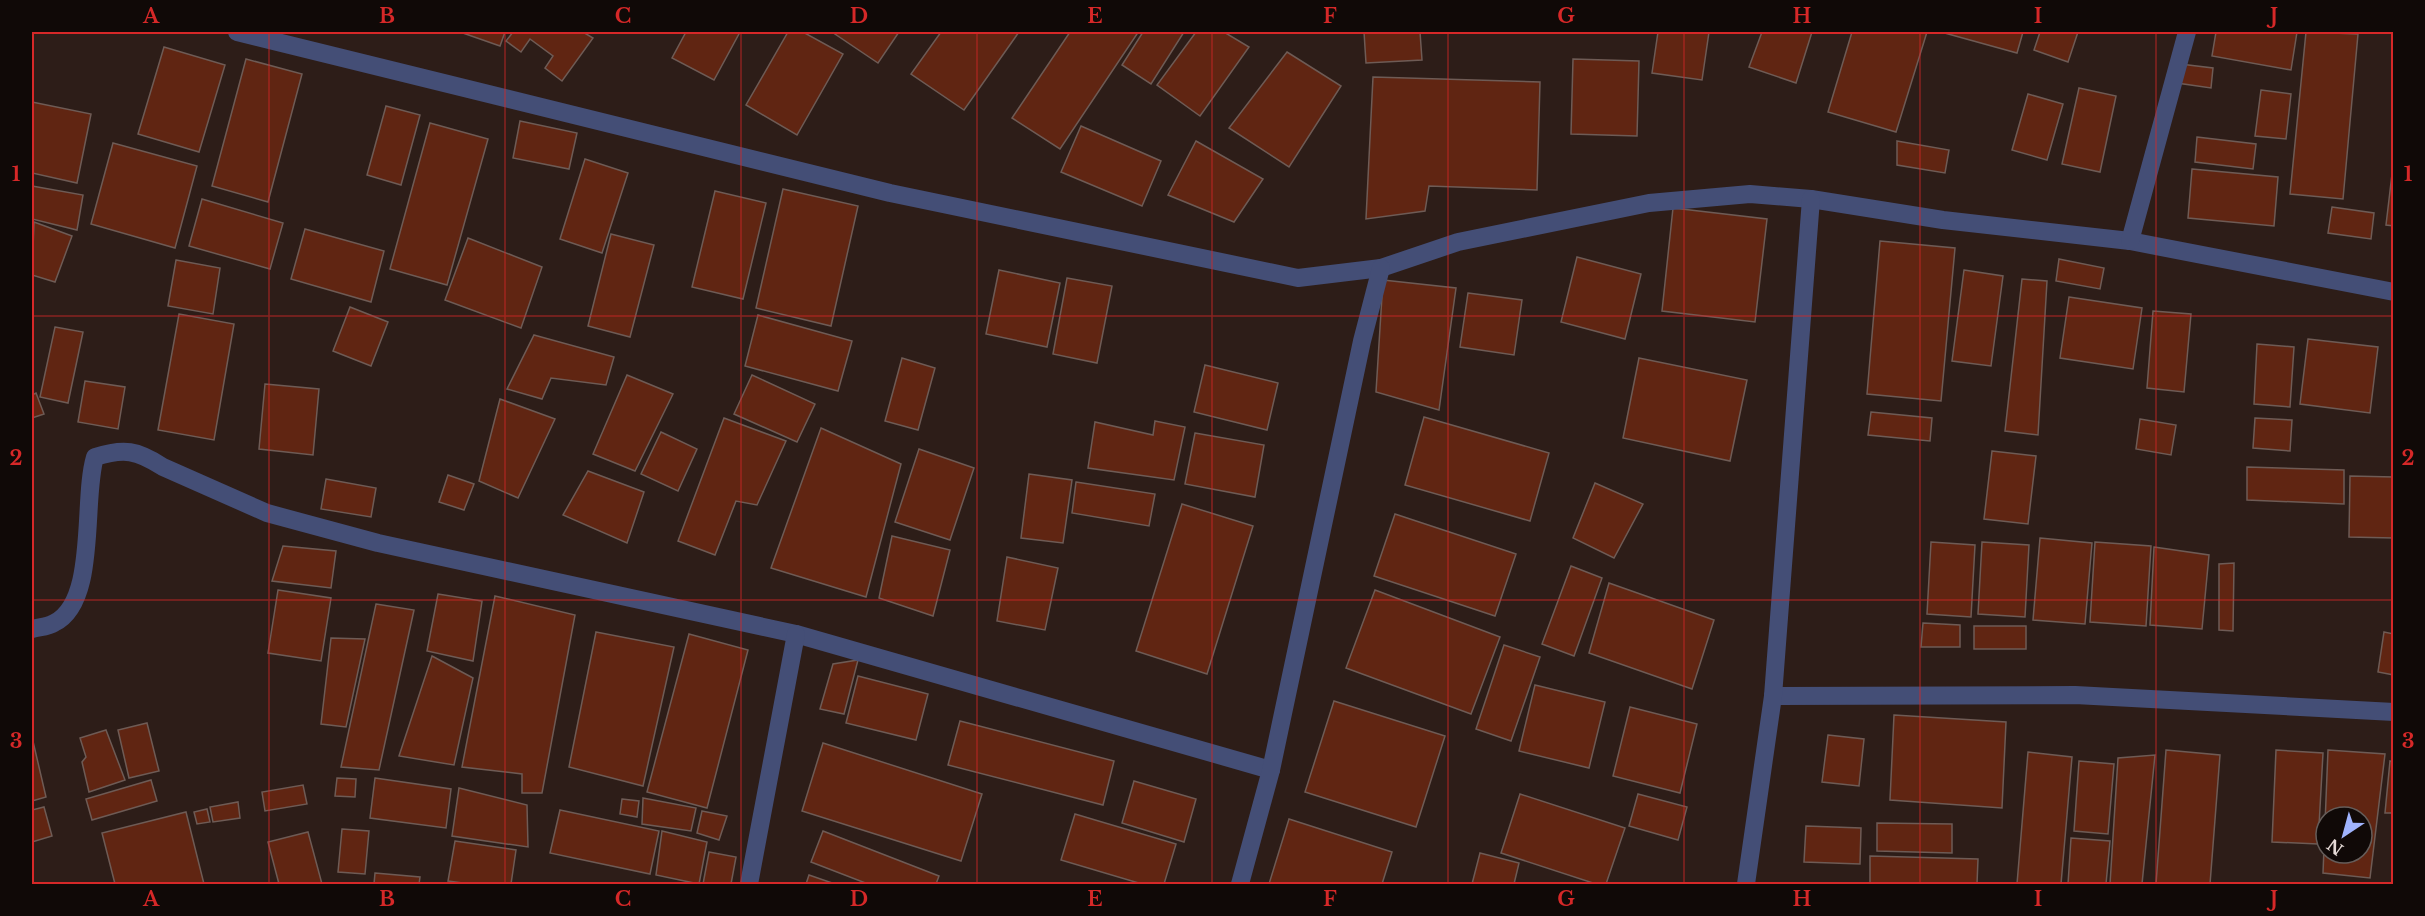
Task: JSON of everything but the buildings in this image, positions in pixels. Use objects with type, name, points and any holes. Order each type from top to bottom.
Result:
[{"type":"street","points":[[237,32],[890,193],[1298,278],[1381,268],[1458,242],[1649,203],[1750,194],[1811,199],[1942,220],[2130,241],[2394,292]]},
{"type":"street","points":[[2130,241],[2187,32]]},
{"type":"street","points":[[1746,885],[1773,696],[1811,199]]},
{"type":"street","points":[[1240,885],[1271,770],[1360,353],[1381,268]]},
{"type":"street","points":[[32,629],[55,623],[74,604],[82,581],[89,476],[95,457],[118,450],[147,456],[163,467],[267,513],[378,543],[796,634],[1271,770]]},
{"type":"street","points":[[749,885],[796,634]]},
{"type":"street","points":[[1773,696],[2075,695],[2394,712]]}]
